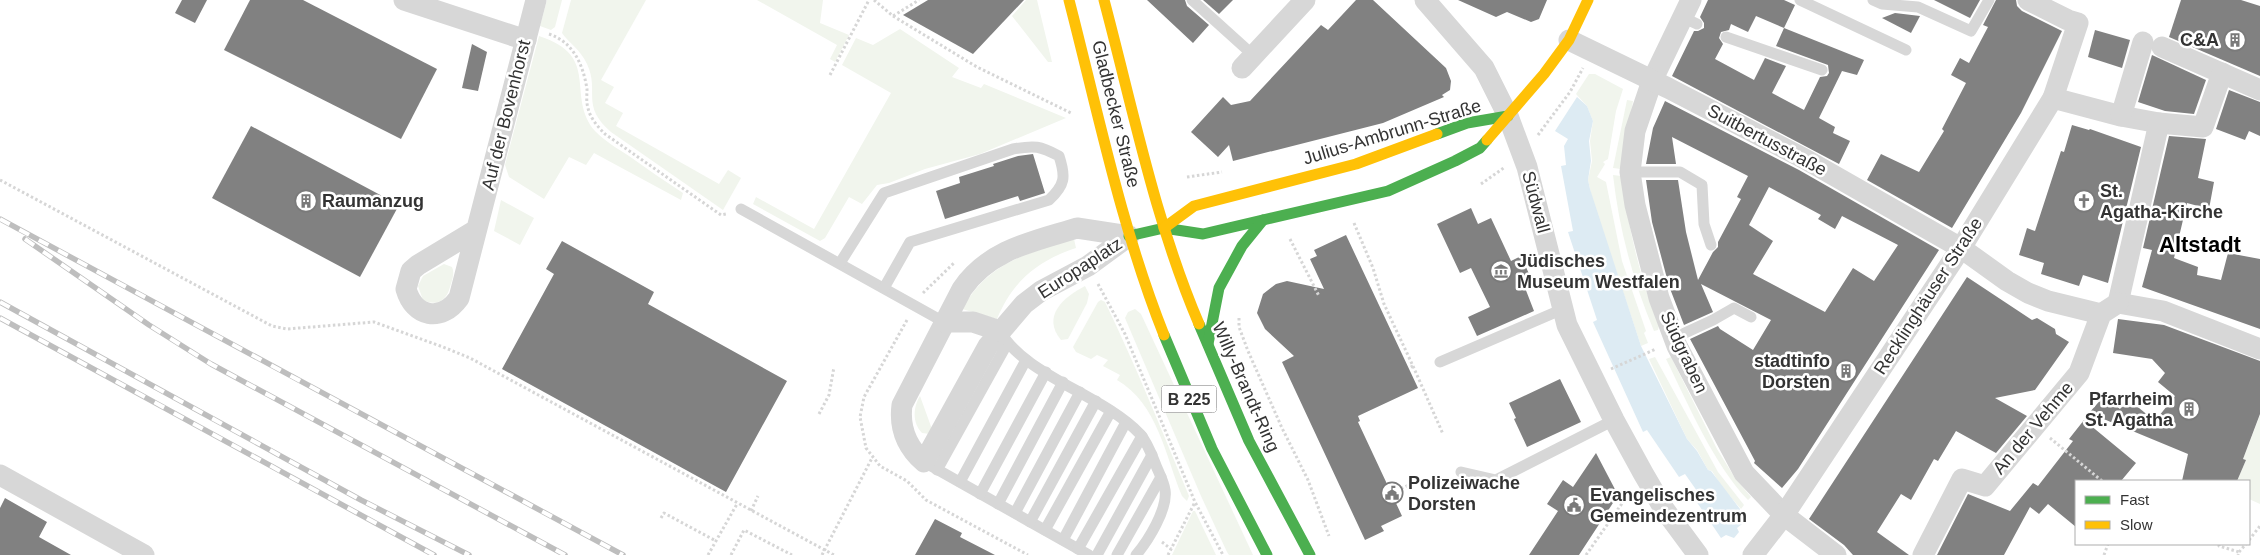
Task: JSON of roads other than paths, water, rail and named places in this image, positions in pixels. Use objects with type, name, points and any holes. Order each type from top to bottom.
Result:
[{"type":"main road","name":"Gladbecker Straße","points":[[1069,0],[1129,236]]},
{"type":"main road","name":"Gladbecker Straße","points":[[1104,0],[1164,228]]},
{"type":"main road","points":[[1508,116],[1544,74],[1569,40],[1588,0]]},
{"type":"main road","name":"Julius-Ambrunn-Straße","points":[[1164,228],[1194,206],[1356,164],[1468,123],[1508,116]]},
{"type":"main road","name":"Julius-Ambrunn-Straße","points":[[1164,228],[1203,234],[1388,191],[1480,148],[1508,116]]},
{"type":"main road","points":[[1208,344],[1219,288],[1242,246],[1263,220]]},
{"type":"main road","points":[[1129,236],[1164,228]]},
{"type":"main road","name":"Willy-Brandt-Ring","points":[[1164,228],[1181,281],[1249,441],[1310,555]]},
{"type":"main road","name":"B 225","points":[[1129,236],[1148,294],[1189,398],[1233,492],[1267,555]]},
{"type":"street","points":[[404,0],[527,34]]},
{"type":"street","name":"Auf der Bovenhorst","points":[[476,230],[536,0]]},
{"type":"street","points":[[1247,61],[1305,0]]},
{"type":"street","name":"Südwall","points":[[1425,0],[1484,68],[1508,116],[1523,155],[1567,325],[1614,420],[1643,473],[1664,509],[1698,555]]},
{"type":"street","name":"Recklinghäuser Straße","points":[[1753,555],[1784,515],[1961,248],[2054,98],[2078,22],[2068,20],[2028,0]]},
{"type":"street","name":"Südgraben","points":[[1690,14],[1652,81],[1635,131],[1630,172],[1635,205],[1659,298],[1666,344],[1744,474],[1784,515],[1836,555]]},
{"type":"street","name":"Suitbertusstraße","points":[[1569,40],[1805,159],[1961,248],[2007,281],[2028,293],[2048,301],[2109,308],[2163,311],[2260,349]]},
{"type":"street","points":[[2121,116],[2153,45],[2260,90]]},
{"type":"street","points":[[2054,98],[2121,116],[2159,123],[2203,127],[2222,73]]},
{"type":"street","name":"An der Vehme","points":[[1923,555],[1962,479],[1985,486],[2079,373],[2109,308],[2159,123]]},
{"type":"street","name":"Europaplatz","points":[[1077,228],[1129,236],[1088,266],[1041,291],[1024,304],[1003,337],[988,346],[931,466],[908,445],[902,423],[902,405],[962,289],[976,272],[993,258],[1011,248],[1077,228]]},
{"type":"street","points":[[944,322],[973,322],[1003,337]]},
{"type":"street","points":[[0,475],[144,555]]},
{"type":"lane","points":[[1192,0],[1247,61]]},
{"type":"lane","points":[[1800,0],[1906,50]]},
{"type":"lane","points":[[1873,0],[1882,4],[1918,7],[1971,31],[1989,0]]},
{"type":"lane","points":[[1726,37],[1822,70]]},
{"type":"lane","points":[[840,263],[884,193],[1013,149],[1031,145],[1042,147],[1059,156],[1064,171],[1061,190],[1049,200],[910,242],[884,288]]},
{"type":"lane","points":[[1630,172],[1680,172],[1702,185],[1704,224],[1711,245]]},
{"type":"lane","points":[[741,209],[944,322]]},
{"type":"lane","points":[[1666,344],[1734,308],[1751,317]]},
{"type":"lane","points":[[1440,362],[1563,309]]},
{"type":"lane","points":[[1003,337],[1026,360],[1096,401],[1142,436],[1161,477],[1165,490],[1165,504],[1152,530],[1136,555]]},
{"type":"lane","points":[[960,482],[1026,360]]},
{"type":"lane","points":[[980,494],[1046,372]]},
{"type":"lane","points":[[998,504],[1063,382]]},
{"type":"lane","points":[[1015,513],[1080,392]]},
{"type":"lane","points":[[1030,522],[1096,401]]},
{"type":"lane","points":[[1045,530],[1111,411]]},
{"type":"lane","points":[[1461,472],[1496,480],[1614,420]]},
{"type":"lane","points":[[1062,540],[1126,422]]},
{"type":"lane","points":[[1078,549],[1142,436]]},
{"type":"lane","points":[[1097,555],[1152,455]]},
{"type":"lane","points":[[931,466],[1089,555]]},
{"type":"lane","points":[[1117,555],[1161,477]]},
{"type":"railway","points":[[0,219],[623,555]]},
{"type":"railway","points":[[25,239],[149,325],[211,364],[565,555]]},
{"type":"railway","points":[[0,302],[361,500],[469,555]]},
{"type":"railway","points":[[0,318],[434,555]]},
{"type":"place","name":"C&A","points":[[2235,40]]},
{"type":"place","name":"Raumanzug","points":[[306,201]]},
{"type":"place","name":"St. Agatha-Kirche","points":[[2084,201]]},
{"type":"place","name":"Jüdisches Museum Westfalen","points":[[1501,271]]},
{"type":"place","name":"stadtinfo Dorsten","points":[[1846,371]]},
{"type":"place","name":"Pfarrheim St. Agatha","points":[[2189,409]]},
{"type":"place","name":"Polizeiwache Dorsten","points":[[1392,493]]},
{"type":"place","name":"Evangelisches Gemeindezentrum","points":[[1574,505]]},
{"type":"district","name":"Altstadt","points":[[2200,244]]}]
